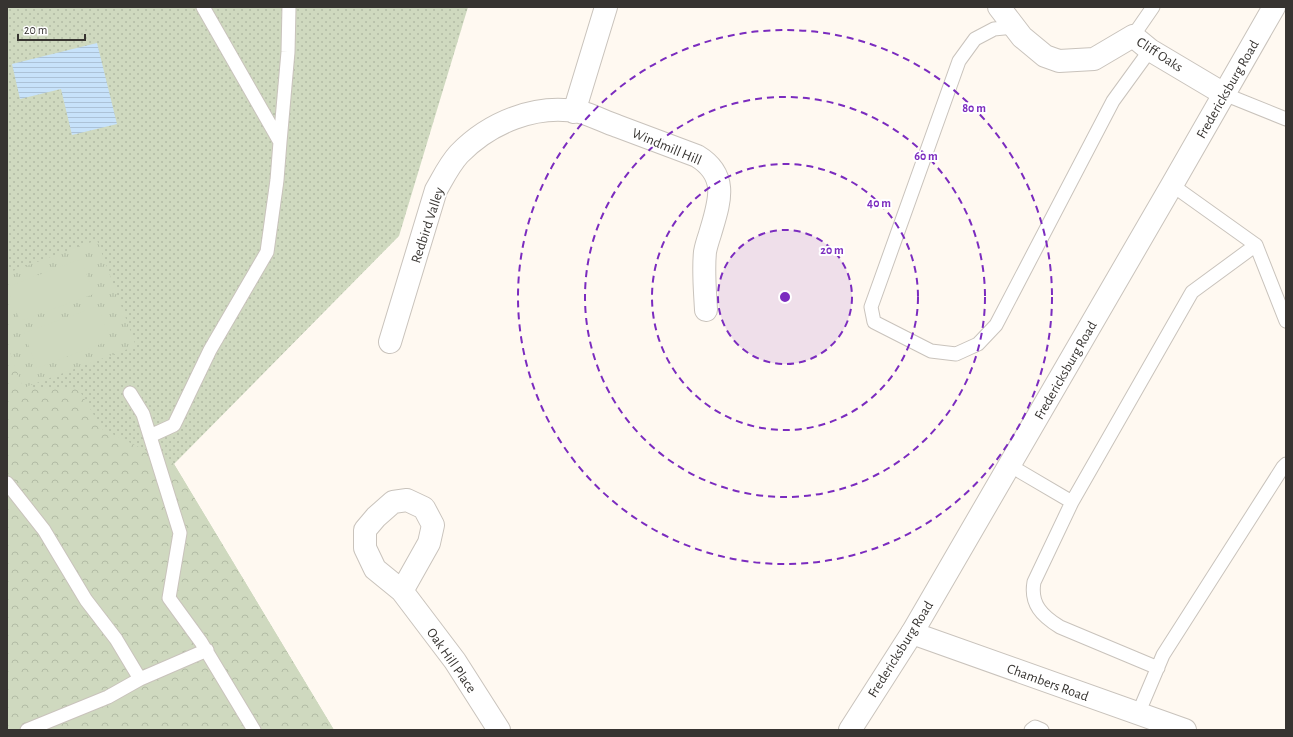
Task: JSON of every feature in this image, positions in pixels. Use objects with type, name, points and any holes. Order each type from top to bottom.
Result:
[{"type":"street","points":[[574,112],[606,7]]},
{"type":"street","name":"Cliff Oaks","points":[[998,7],[1022,37],[1035,49],[1046,56],[1059,61],[1094,59],[1133,36],[1150,50],[1224,94]]},
{"type":"street","name":"Fredericksburg Road","points":[[850,730],[912,632],[1010,465],[1274,7]]},
{"type":"street","name":"Redbird Valley","points":[[390,342],[436,190],[447,170],[458,155],[478,136],[502,122],[528,114],[556,110],[574,112]]},
{"type":"street","name":"Windmill Hill","points":[[574,112],[581,113],[697,156],[713,169],[719,181],[720,188],[718,209],[705,250],[704,268],[706,310]]},
{"type":"street","name":"Oak Hill Place","points":[[402,591],[455,661],[499,730]]},
{"type":"street","name":"Chambers Road","points":[[912,632],[1185,730]]},
{"type":"lane","points":[[202,7],[280,142]]},
{"type":"lane","points":[[150,436],[174,425],[210,350],[267,252],[277,180],[288,52],[289,7]]},
{"type":"lane","points":[[1133,36],[1153,7]]},
{"type":"lane","points":[[1014,27],[994,29],[975,39],[959,61],[871,307],[874,322],[931,351],[956,354],[978,344],[996,325],[1113,101],[1150,50]]},
{"type":"lane","points":[[1224,94],[1286,119]]},
{"type":"lane","points":[[1172,185],[1256,245],[1286,321]]},
{"type":"lane","points":[[1158,668],[1060,627],[1050,621],[1039,611],[1032,592],[1034,582],[1072,502],[1192,292],[1256,245]]},
{"type":"lane","points":[[130,393],[143,414],[180,533],[169,598],[207,650],[254,730]]},
{"type":"lane","points":[[1138,714],[1163,655],[1274,480],[1286,464]]},
{"type":"lane","points":[[1010,465],[1072,502]]},
{"type":"lane","points":[[7,483],[44,530],[86,600],[116,639],[140,679]]},
{"type":"lane","points":[[27,730],[108,697],[140,679],[207,650]]},
{"type":"lane","points":[[1031,730],[1035,727],[1042,730]]},
{"type":"green space","points":[[7,7],[468,7],[399,236],[174,464],[334,730],[7,420]]},
{"type":"green space","points":[[97,240],[136,346],[23,388],[7,344],[7,273]]},
{"type":"green space","points":[[81,259],[94,294],[20,321],[7,287]]},
{"type":"green space","points":[[98,306],[111,340],[37,368],[24,333]]},
{"type":"green space","points":[[7,344],[23,387],[78,388],[102,429],[174,464],[334,730],[7,730]]},
{"type":"water","points":[[97,43],[117,124],[72,135],[61,89],[20,99],[12,64]]}]
